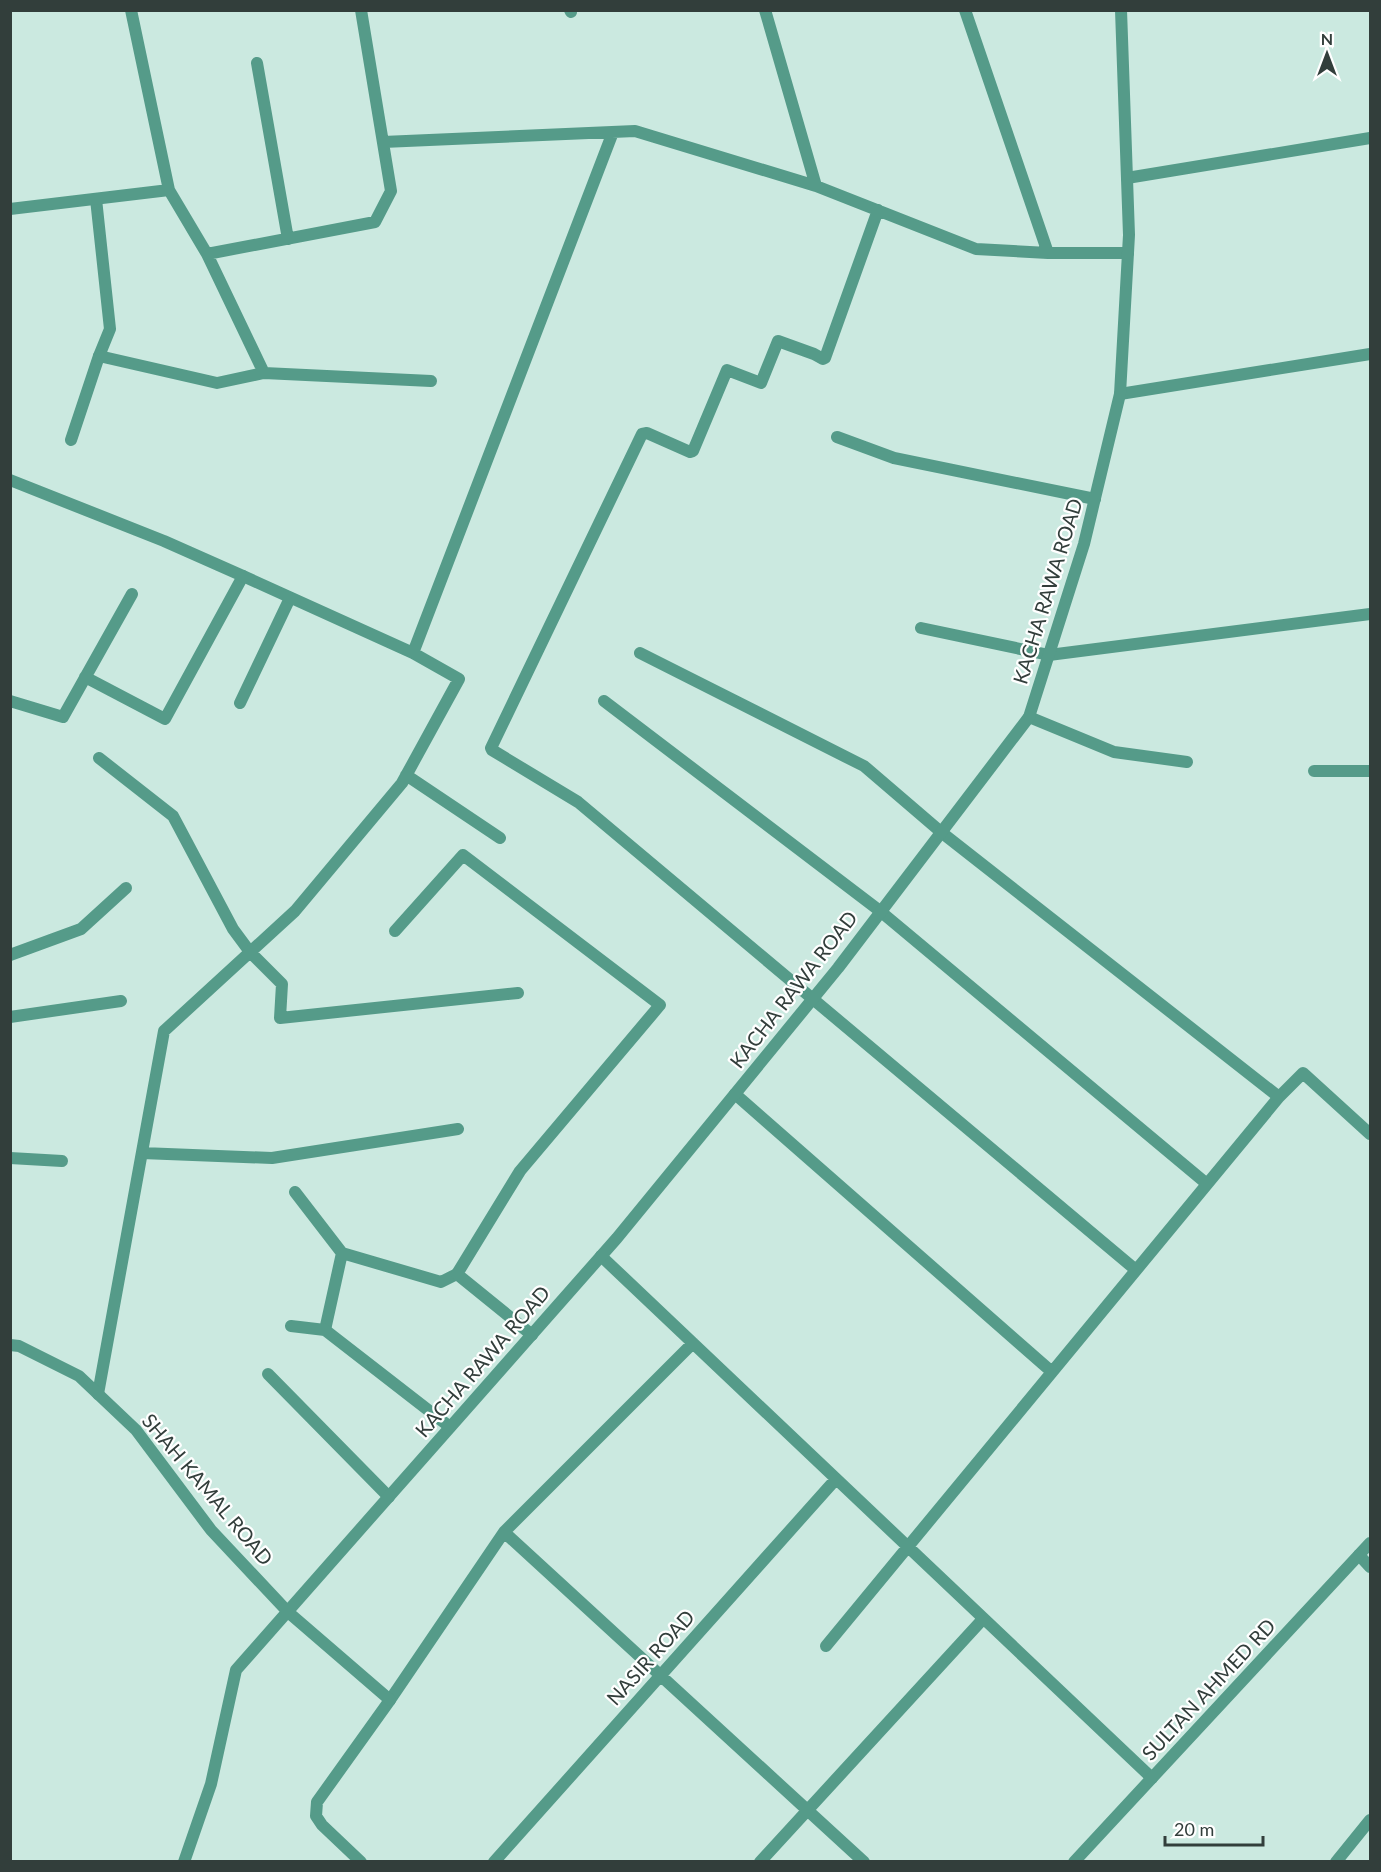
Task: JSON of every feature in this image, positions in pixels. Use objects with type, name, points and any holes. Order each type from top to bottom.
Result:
[{"type":"street","points":[[131,10],[169,190],[207,254],[264,373]]},
{"type":"street","points":[[207,254],[375,222],[391,191],[362,10]]},
{"type":"street","points":[[765,10],[816,186]]},
{"type":"street","points":[[965,10],[1048,253]]},
{"type":"street","name":"KACHA RAWA ROAD","points":[[184,1862],[211,1784],[236,1670],[601,1256],[838,968],[1029,717],[1084,544],[1120,394],[1129,235],[1121,10]]},
{"type":"street","points":[[257,63],[288,239]]},
{"type":"street","points":[[383,142],[635,131],[816,186],[976,249],[1048,253],[1128,253]]},
{"type":"street","points":[[413,653],[614,132]]},
{"type":"street","points":[[1127,178],[1371,138]]},
{"type":"street","points":[[10,209],[169,190]]},
{"type":"street","points":[[71,441],[110,329],[96,199]]},
{"type":"street","points":[[878,210],[825,358],[778,341],[761,383],[727,370],[693,451],[690,452],[648,433],[642,434],[491,746],[492,750],[579,802],[1136,1270]]},
{"type":"street","points":[[1120,394],[1371,354]]},
{"type":"street","points":[[99,356],[217,383],[264,373],[431,381]]},
{"type":"street","points":[[837,437],[894,458],[1095,499]]},
{"type":"street","points":[[10,480],[243,576],[413,653],[458,677],[459,681],[402,783],[295,911],[164,1031],[98,1394]]},
{"type":"street","points":[[85,677],[165,719],[243,576]]},
{"type":"street","points":[[10,701],[63,717],[132,594]]},
{"type":"street","points":[[240,703],[290,598]]},
{"type":"street","points":[[921,628],[1049,655],[1371,614]]},
{"type":"street","points":[[640,653],[864,766],[941,832],[1279,1097]]},
{"type":"street","points":[[604,701],[880,911],[1207,1184]]},
{"type":"street","points":[[1029,717],[1114,753],[1187,762]]},
{"type":"street","points":[[99,758],[173,816],[233,929],[250,952],[282,984],[280,1018],[518,993]]},
{"type":"street","points":[[1314,771],[1371,771]]},
{"type":"street","points":[[406,775],[500,838]]},
{"type":"street","points":[[295,1192],[342,1253],[441,1282],[457,1274],[520,1171],[660,1005],[463,855],[395,931]]},
{"type":"street","points":[[10,955],[81,929],[126,888]]},
{"type":"street","points":[[10,1017],[121,1000]]},
{"type":"street","points":[[826,1646],[1279,1097],[1303,1072],[1371,1134]]},
{"type":"street","points":[[735,1094],[1052,1372]]},
{"type":"street","points":[[142,1153],[272,1158],[458,1130]]},
{"type":"street","points":[[10,1158],[62,1161]]},
{"type":"street","points":[[325,1330],[342,1253]]},
{"type":"street","points":[[601,1256],[1152,1778]]},
{"type":"street","points":[[457,1274],[532,1335]]},
{"type":"street","points":[[291,1326],[325,1330],[450,1428]]},
{"type":"street","points":[[361,1862],[322,1825],[316,1816],[317,1802],[390,1700],[504,1532],[693,1343]]},
{"type":"street","name":"SHAH KAMAL ROAD","points":[[10,1345],[19,1346],[79,1376],[136,1430],[211,1530],[288,1612],[390,1700]]},
{"type":"street","points":[[268,1374],[388,1497]]},
{"type":"street","name":"NASIR ROAD","points":[[494,1862],[836,1479]]},
{"type":"street","points":[[504,1532],[864,1862]]},
{"type":"street","name":"SULTAN AHMED RD","points":[[1074,1862],[1371,1542]]},
{"type":"street","points":[[1359,1555],[1371,1567]]},
{"type":"street","points":[[760,1862],[983,1619]]},
{"type":"street","points":[[1335,1862],[1371,1820]]}]
